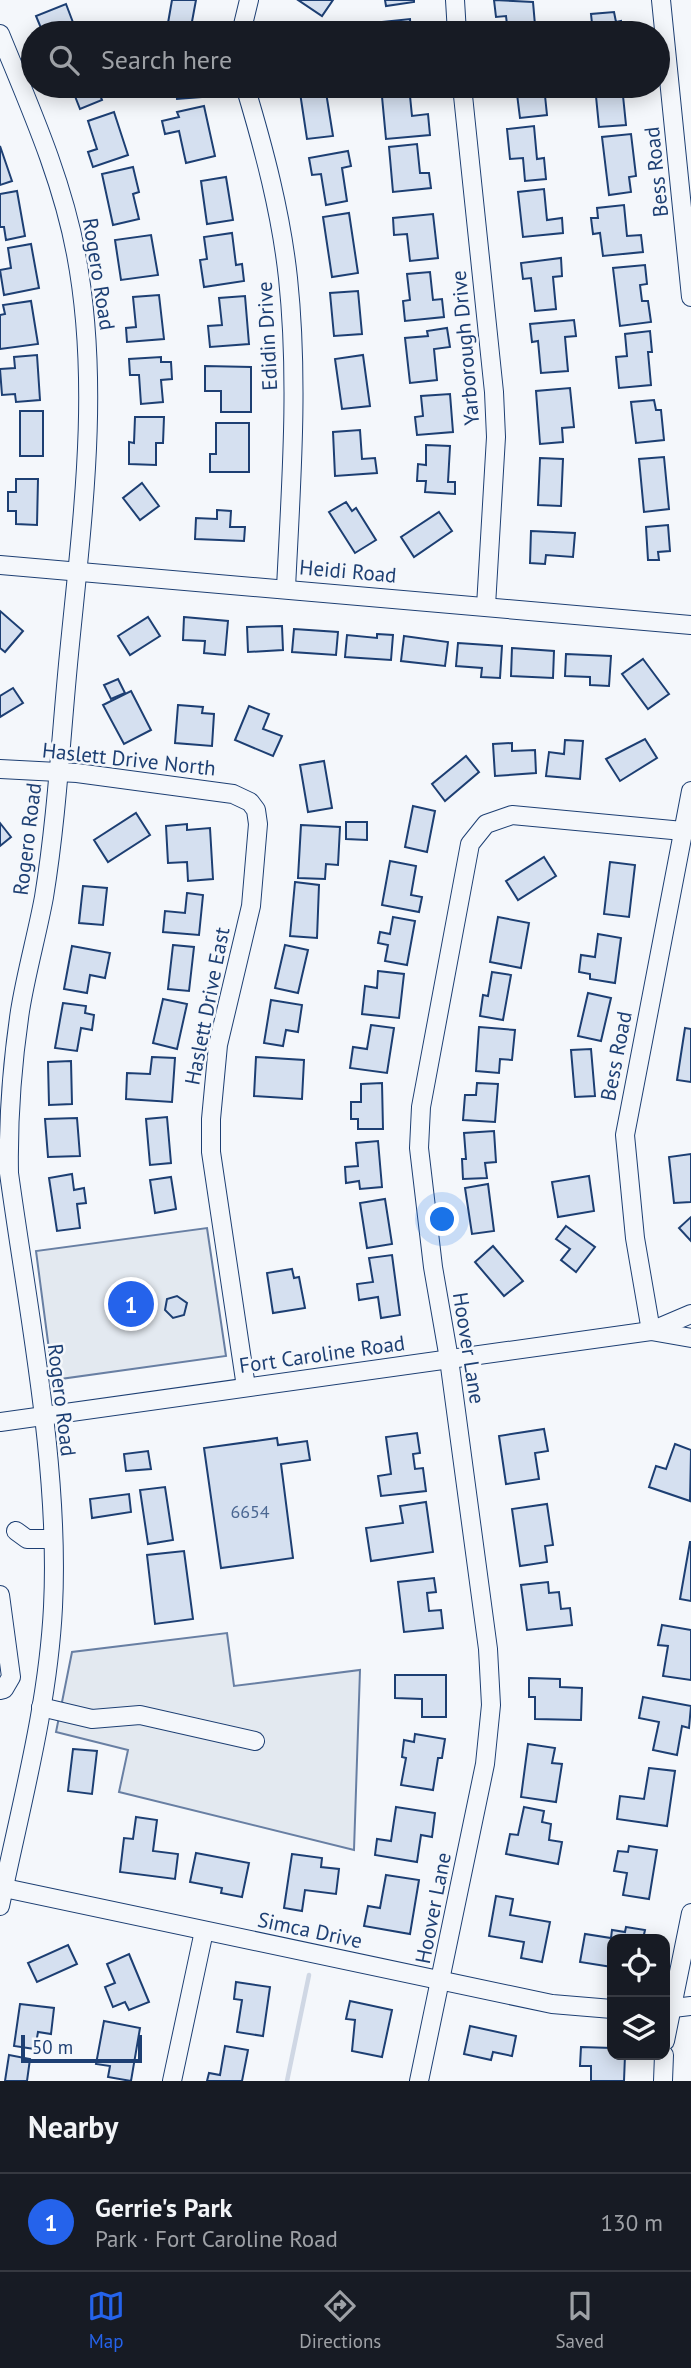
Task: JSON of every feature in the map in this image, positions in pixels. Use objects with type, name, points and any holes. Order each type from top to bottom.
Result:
[{"type":"street","points":[[244,21],[249,0]]},
{"type":"street","points":[[455,0],[456,21]]},
{"type":"street","name":"Bess Road","points":[[661,0],[663,21]]},
{"type":"street","name":"Rogero Road","points":[[0,34],[21,90]]},
{"type":"street","name":"Bess Road","points":[[670,89],[691,297]]},
{"type":"street","name":"Rogero Road","points":[[1,1894],[41,1707],[53,1608],[53,1539],[42,1416],[9,1173],[8,1129],[20,1010],[44,898],[58,772],[77,570],[90,378],[76,255],[60,193],[24,98]]},
{"type":"street","name":"Edidin Drive","points":[[248,98],[278,209],[288,278],[294,378],[286,588]]},
{"type":"street","name":"Yarborough Drive","points":[[463,98],[496,437],[486,606]]},
{"type":"street","name":"Heidi Road","points":[[0,565],[691,625]]},
{"type":"street","name":"Haslett Drive North","points":[[0,769],[58,772],[233,794],[250,802]]},
{"type":"street","name":"Bess Road","points":[[651,1331],[635,1238],[625,1135],[691,791]]},
{"type":"street","name":"Haslett Drive East","points":[[246,1387],[211,1152],[211,1119],[218,1045],[251,906],[258,824],[256,810],[250,802]]},
{"type":"street","name":"Hoover Lane","points":[[419,2081],[485,1764],[491,1705],[488,1649],[449,1359],[433,1267],[419,1148],[420,1122],[470,844],[486,824],[512,815],[684,831]]},
{"type":"street","name":"Fort Caroline Road","points":[[0,1422],[651,1331],[691,1314]]},
{"type":"street","name":"Fort Caroline Road","points":[[651,1331],[691,1338]]},
{"type":"street","points":[[16,1531],[27,1539],[53,1539]]},
{"type":"street","points":[[0,1595],[12,1677],[4,1689],[0,1690]]},
{"type":"street","points":[[41,1707],[92,1719],[140,1715],[255,1741]]},
{"type":"street","name":"Simca Drive","points":[[1,1894],[204,1931],[552,2004],[607,2009]]},
{"type":"street","points":[[670,2001],[691,1913]]},
{"type":"street","points":[[172,2081],[204,1931]]},
{"type":"street","points":[[670,2009],[691,2006]]},
{"type":"street","points":[[663,2081],[664,2060]]},
{"type":"shaded area","points":[[207,1228],[226,1356],[53,1380],[36,1251]]},
{"type":"shaded area","points":[[227,1633],[234,1686],[360,1670],[354,1850],[119,1792],[128,1750],[56,1732],[72,1652]]},
{"type":"building","points":[[172,0],[196,0],[192,21],[168,21]]},
{"type":"building","points":[[298,0],[333,0],[322,16]]},
{"type":"building","points":[[385,0],[414,0],[414,2],[386,6]]},
{"type":"building","points":[[494,0],[533,2],[535,21],[507,21],[506,16],[496,17]]},
{"type":"building","points":[[66,4],[72,21],[38,21],[36,16]]},
{"type":"building","points":[[614,12],[616,21],[592,21],[591,14]]},
{"type":"building","points":[[76,98],[101,98],[102,100],[80,109]]},
{"type":"building","points":[[301,98],[327,98],[333,136],[307,139]]},
{"type":"building","points":[[382,98],[410,98],[412,116],[428,114],[430,135],[386,139]]},
{"type":"building","points":[[518,98],[545,98],[547,115],[520,118]]},
{"type":"building","points":[[596,98],[623,98],[626,125],[599,127]]},
{"type":"building","points":[[204,106],[215,156],[186,163],[179,131],[165,134],[162,121],[179,117],[177,112]]},
{"type":"building","points":[[114,112],[128,155],[93,167],[88,152],[97,149],[88,121]]},
{"type":"building","points":[[534,126],[537,159],[544,158],[546,179],[525,181],[523,158],[510,159],[507,129]]},
{"type":"building","points":[[631,134],[636,176],[629,177],[631,192],[609,195],[602,137]]},
{"type":"building","points":[[417,144],[420,173],[429,173],[431,188],[393,192],[389,147]]},
{"type":"building","points":[[0,146],[12,181],[0,185]]},
{"type":"building","points":[[348,151],[351,166],[342,168],[347,201],[326,205],[321,174],[312,175],[309,158]]},
{"type":"building","points":[[133,167],[139,192],[133,194],[139,219],[113,225],[102,174]]},
{"type":"building","points":[[226,177],[233,220],[207,224],[201,181]]},
{"type":"building","points":[[544,189],[547,220],[562,218],[563,233],[523,237],[518,192]]},
{"type":"building","points":[[17,191],[25,236],[6,240],[4,227],[0,227],[0,194]]},
{"type":"building","points":[[624,205],[627,236],[641,235],[643,252],[603,256],[600,233],[593,234],[591,218],[598,218],[597,208]]},
{"type":"building","points":[[349,213],[358,273],[332,277],[323,217]]},
{"type":"building","points":[[433,214],[438,258],[410,261],[407,234],[394,235],[393,218]]},
{"type":"building","points":[[232,233],[236,265],[242,264],[244,281],[204,287],[200,260],[207,259],[204,237]]},
{"type":"building","points":[[151,235],[158,275],[121,280],[115,240]]},
{"type":"building","points":[[31,244],[39,288],[4,295],[0,270],[11,268],[8,248]]},
{"type":"building","points":[[561,258],[562,276],[553,277],[556,309],[535,311],[531,278],[523,279],[521,263]]},
{"type":"building","points":[[645,265],[647,284],[640,285],[642,301],[648,301],[651,322],[620,326],[613,268]]},
{"type":"building","points":[[430,272],[433,300],[442,299],[444,317],[405,321],[403,301],[410,300],[407,274]]},
{"type":"building","points":[[358,291],[362,334],[334,336],[330,293]]},
{"type":"building","points":[[159,295],[164,339],[127,342],[126,328],[136,327],[133,297]]},
{"type":"building","points":[[245,296],[249,344],[210,347],[208,326],[222,325],[219,298]]},
{"type":"building","points":[[31,301],[38,344],[0,349],[0,315],[5,314],[3,305]]},
{"type":"building","points":[[574,320],[576,336],[565,337],[568,371],[541,373],[538,341],[532,342],[530,324]]},
{"type":"building","points":[[447,328],[450,347],[434,349],[437,380],[410,383],[405,338],[428,336],[427,331]]},
{"type":"building","points":[[650,331],[652,352],[648,352],[651,385],[619,388],[616,357],[627,356],[625,334]]},
{"type":"building","points":[[37,355],[40,400],[16,402],[15,394],[2,395],[0,369],[15,368],[14,357]]},
{"type":"building","points":[[363,355],[370,406],[342,409],[335,359]]},
{"type":"building","points":[[161,357],[161,362],[171,362],[172,379],[161,380],[163,402],[141,404],[139,375],[130,375],[129,359]]},
{"type":"building","points":[[205,366],[251,367],[251,412],[221,412],[221,391],[205,391]]},
{"type":"building","points":[[570,388],[574,427],[562,428],[563,442],[540,444],[536,391]]},
{"type":"building","points":[[450,394],[453,432],[417,435],[415,417],[423,416],[421,396]]},
{"type":"building","points":[[654,400],[656,410],[661,410],[664,440],[636,443],[631,402]]},
{"type":"building","points":[[20,411],[43,411],[43,456],[20,456]]},
{"type":"building","points":[[135,417],[164,417],[163,443],[156,443],[156,465],[129,464],[129,442],[134,443]]},
{"type":"building","points":[[216,423],[249,423],[249,472],[210,472],[210,454],[216,454]]},
{"type":"building","points":[[360,430],[362,459],[375,458],[377,473],[335,476],[333,432]]},
{"type":"building","points":[[426,445],[450,446],[448,482],[455,482],[455,494],[425,492],[426,481],[417,481],[418,464],[426,465]]},
{"type":"building","points":[[664,457],[669,509],[644,512],[639,459]]},
{"type":"building","points":[[540,458],[563,459],[561,506],[538,505]]},
{"type":"building","points":[[16,479],[38,479],[37,525],[16,524],[16,511],[8,511],[8,492],[16,492]]},
{"type":"building","points":[[142,483],[159,506],[140,520],[123,498]]},
{"type":"building","points":[[346,502],[352,511],[356,508],[376,540],[355,553],[329,512]]},
{"type":"building","points":[[217,510],[231,511],[230,527],[245,527],[244,541],[195,539],[196,518],[217,519]]},
{"type":"building","points":[[439,512],[452,531],[414,557],[401,537]]},
{"type":"building","points":[[668,525],[670,551],[658,552],[659,560],[648,560],[646,527]]},
{"type":"building","points":[[531,531],[575,533],[573,557],[546,555],[545,564],[530,563]]},
{"type":"building","points":[[0,611],[23,631],[5,652],[0,648]]},
{"type":"building","points":[[148,617],[160,636],[130,655],[118,636]]},
{"type":"building","points":[[184,617],[228,621],[225,655],[204,653],[205,641],[183,640]]},
{"type":"building","points":[[282,626],[283,650],[248,652],[247,627]]},
{"type":"building","points":[[294,629],[338,632],[336,655],[292,652]]},
{"type":"building","points":[[377,634],[393,635],[391,660],[345,657],[347,635],[377,638]]},
{"type":"building","points":[[404,636],[448,642],[445,666],[401,661]]},
{"type":"building","points":[[458,643],[502,646],[500,678],[481,677],[482,668],[456,666]]},
{"type":"building","points":[[512,648],[554,651],[553,678],[511,676]]},
{"type":"building","points":[[566,654],[611,656],[609,686],[590,685],[590,677],[565,676]]},
{"type":"building","points":[[643,659],[669,694],[648,709],[622,674]]},
{"type":"building","points":[[118,679],[125,693],[111,699],[104,685]]},
{"type":"building","points":[[13,688],[23,703],[0,717],[0,696]]},
{"type":"building","points":[[131,691],[151,730],[124,744],[103,705]]},
{"type":"building","points":[[178,705],[203,707],[202,713],[214,714],[212,746],[175,743]]},
{"type":"building","points":[[249,706],[269,714],[263,729],[282,736],[273,756],[235,740]]},
{"type":"building","points":[[645,739],[657,758],[620,781],[606,759]]},
{"type":"building","points":[[565,740],[583,741],[580,779],[546,776],[549,752],[564,754]]},
{"type":"building","points":[[512,743],[512,751],[535,750],[536,773],[495,776],[493,744]]},
{"type":"building","points":[[466,756],[479,772],[445,801],[432,784]]},
{"type":"building","points":[[324,761],[332,808],[308,812],[300,765]]},
{"type":"building","points":[[413,806],[435,811],[427,852],[405,847]]},
{"type":"building","points":[[136,813],[150,835],[108,862],[94,840]]},
{"type":"building","points":[[346,822],[367,822],[367,840],[346,839]]},
{"type":"building","points":[[0,823],[11,837],[0,846]]},
{"type":"building","points":[[187,824],[187,830],[210,828],[213,879],[188,881],[187,862],[168,863],[166,826]]},
{"type":"building","points":[[301,825],[340,827],[338,865],[326,864],[325,879],[298,878]]},
{"type":"building","points":[[544,857],[556,876],[518,900],[506,881]]},
{"type":"building","points":[[390,861],[416,866],[411,895],[422,897],[419,912],[382,905]]},
{"type":"building","points":[[610,862],[635,865],[629,917],[604,914]]},
{"type":"building","points":[[295,882],[319,885],[317,938],[290,936]]},
{"type":"building","points":[[83,886],[107,888],[103,925],[79,923]]},
{"type":"building","points":[[187,893],[203,895],[199,935],[163,932],[165,911],[185,913]]},
{"type":"building","points":[[393,917],[415,921],[407,965],[385,961],[388,945],[378,943],[380,932],[390,934]]},
{"type":"building","points":[[498,917],[529,923],[521,968],[490,962]]},
{"type":"building","points":[[598,934],[621,938],[615,983],[590,979],[590,974],[579,972],[581,955],[595,957]]},
{"type":"building","points":[[173,945],[194,947],[189,991],[168,989]]},
{"type":"building","points":[[285,945],[308,950],[298,993],[275,988]]},
{"type":"building","points":[[72,946],[110,953],[105,978],[90,975],[87,993],[64,989]]},
{"type":"building","points":[[378,971],[404,974],[399,1018],[362,1014],[365,986],[377,988]]},
{"type":"building","points":[[492,972],[511,975],[503,1020],[480,1016],[483,995],[488,996]]},
{"type":"building","points":[[588,993],[611,998],[601,1041],[578,1036]]},
{"type":"building","points":[[163,999],[187,1004],[177,1049],[153,1043]]},
{"type":"building","points":[[271,1000],[302,1005],[298,1032],[286,1030],[283,1046],[264,1043]]},
{"type":"building","points":[[63,1003],[86,1006],[85,1013],[94,1015],[92,1030],[81,1028],[77,1051],[55,1048]]},
{"type":"building","points":[[371,1025],[394,1028],[387,1073],[350,1068],[353,1047],[367,1049]]},
{"type":"building","points":[[479,1027],[515,1030],[512,1060],[500,1059],[499,1073],[476,1071]]},
{"type":"building","points":[[685,1028],[691,1029],[691,1082],[677,1080]]},
{"type":"building","points":[[591,1049],[595,1096],[575,1097],[571,1050]]},
{"type":"building","points":[[152,1057],[175,1058],[172,1102],[126,1099],[127,1073],[150,1074]]},
{"type":"building","points":[[256,1057],[304,1060],[302,1099],[254,1096]]},
{"type":"building","points":[[71,1061],[72,1104],[49,1105],[48,1062]]},
{"type":"building","points":[[382,1083],[383,1129],[358,1129],[358,1119],[351,1119],[351,1102],[361,1102],[361,1084]]},
{"type":"building","points":[[477,1083],[498,1084],[495,1122],[463,1120],[465,1095],[476,1095]]},
{"type":"building","points":[[167,1117],[171,1163],[150,1165],[146,1119]]},
{"type":"building","points":[[77,1118],[80,1156],[48,1157],[45,1119]]},
{"type":"building","points":[[494,1131],[496,1162],[485,1163],[487,1178],[463,1179],[462,1159],[466,1159],[464,1133]]},
{"type":"building","points":[[378,1141],[382,1187],[360,1189],[359,1181],[346,1183],[345,1167],[358,1166],[356,1143]]},
{"type":"building","points":[[691,1154],[691,1202],[674,1203],[669,1157]]},
{"type":"building","points":[[72,1174],[74,1190],[84,1188],[86,1203],[77,1204],[80,1228],[57,1231],[49,1178]]},
{"type":"building","points":[[589,1176],[594,1211],[558,1217],[552,1182]]},
{"type":"building","points":[[171,1177],[176,1209],[155,1213],[150,1180]]},
{"type":"building","points":[[488,1184],[494,1231],[472,1234],[465,1188]]},
{"type":"building","points":[[385,1199],[392,1244],[367,1248],[360,1203]]},
{"type":"building","points":[[691,1217],[691,1241],[679,1228]]},
{"type":"building","points":[[566,1226],[595,1247],[576,1272],[561,1260],[570,1249],[556,1239]]},
{"type":"building","points":[[493,1246],[523,1281],[504,1296],[475,1262]]},
{"type":"building","points":[[392,1255],[400,1315],[381,1318],[378,1297],[359,1300],[357,1284],[373,1282],[369,1258]]},
{"type":"building","points":[[292,1269],[294,1278],[299,1277],[305,1308],[273,1313],[267,1273]]},
{"type":"building","points":[[177,1296],[187,1303],[184,1315],[173,1318],[165,1310],[167,1299]]},
{"type":"building","points":[[544,1429],[548,1451],[535,1453],[539,1479],[506,1484],[499,1436]]},
{"type":"building","points":[[417,1433],[420,1453],[413,1454],[415,1469],[423,1468],[426,1491],[381,1496],[378,1476],[391,1474],[386,1437]]},
{"type":"building","points":[[277,1438],[278,1445],[307,1441],[310,1460],[281,1464],[293,1558],[221,1568],[204,1448]]},
{"type":"building","points":[[675,1444],[691,1450],[690,1501],[649,1487],[656,1466],[666,1469]]},
{"type":"building","points":[[148,1451],[151,1469],[126,1471],[124,1454]]},
{"type":"building","points":[[165,1487],[173,1540],[148,1544],[140,1490]]},
{"type":"building","points":[[129,1494],[131,1512],[92,1518],[90,1499]]},
{"type":"building","points":[[426,1502],[433,1552],[371,1561],[366,1528],[403,1523],[400,1506]]},
{"type":"building","points":[[547,1504],[553,1545],[545,1546],[547,1562],[520,1566],[512,1509]]},
{"type":"building","points":[[691,1542],[691,1601],[680,1599]]},
{"type":"building","points":[[184,1551],[193,1619],[155,1624],[147,1555]]},
{"type":"building","points":[[434,1578],[436,1592],[427,1593],[429,1611],[441,1610],[443,1628],[404,1632],[398,1582]]},
{"type":"building","points":[[548,1582],[549,1593],[559,1592],[561,1609],[570,1608],[572,1625],[527,1630],[521,1585]]},
{"type":"building","points":[[662,1625],[691,1630],[691,1680],[663,1676],[668,1646],[658,1645]]},
{"type":"building","points":[[395,1675],[446,1675],[446,1717],[422,1717],[422,1699],[395,1698]]},
{"type":"building","points":[[529,1678],[560,1679],[560,1687],[582,1688],[581,1720],[535,1719],[535,1697],[529,1697]]},
{"type":"building","points":[[643,1697],[691,1706],[689,1728],[682,1726],[677,1755],[653,1750],[659,1722],[639,1718]]},
{"type":"building","points":[[415,1734],[445,1739],[442,1758],[438,1758],[433,1790],[401,1785],[406,1758],[402,1757],[404,1740],[414,1742]]},
{"type":"building","points":[[528,1744],[555,1748],[552,1763],[562,1764],[556,1802],[521,1797]]},
{"type":"building","points":[[73,1749],[97,1751],[92,1794],[68,1791]]},
{"type":"building","points":[[649,1768],[675,1771],[667,1826],[617,1819],[620,1796],[644,1799]]},
{"type":"building","points":[[396,1807],[435,1813],[432,1837],[421,1835],[417,1862],[375,1855],[377,1839],[391,1841]]},
{"type":"building","points":[[524,1807],[544,1811],[542,1822],[551,1824],[549,1840],[562,1842],[558,1864],[506,1854],[510,1834],[518,1835]]},
{"type":"building","points":[[136,1817],[157,1820],[153,1851],[178,1854],[175,1879],[120,1872],[124,1838],[133,1839]]},
{"type":"building","points":[[629,1846],[657,1850],[649,1899],[623,1895],[627,1873],[614,1871],[618,1851],[628,1852]]},
{"type":"building","points":[[196,1853],[249,1863],[242,1897],[221,1893],[222,1888],[190,1882]]},
{"type":"building","points":[[292,1854],[322,1858],[321,1867],[339,1869],[336,1894],[305,1890],[302,1911],[284,1908]]},
{"type":"building","points":[[386,1875],[419,1880],[410,1934],[364,1926],[368,1906],[380,1908]]},
{"type":"building","points":[[496,1896],[513,1899],[510,1915],[550,1922],[542,1962],[521,1958],[524,1942],[489,1936]]},
{"type":"building","points":[[626,1927],[645,1930],[644,1934],[612,1934],[612,1930],[625,1932]]},
{"type":"building","points":[[585,1934],[607,1937],[607,1966],[580,1962]]},
{"type":"building","points":[[68,1945],[77,1964],[37,1982],[28,1963]]},
{"type":"building","points":[[129,1954],[149,2002],[129,2010],[125,2002],[113,2007],[105,1987],[115,1983],[107,1964]]},
{"type":"building","points":[[236,1982],[270,1987],[263,2036],[237,2032],[242,2000],[234,1999]]},
{"type":"building","points":[[350,2001],[392,2010],[382,2057],[352,2051],[355,2020],[346,2019]]},
{"type":"building","points":[[20,2004],[54,2008],[51,2034],[38,2032],[35,2049],[14,2046]]},
{"type":"building","points":[[104,2021],[140,2028],[131,2081],[108,2077],[110,2066],[96,2064]]},
{"type":"building","points":[[470,2026],[516,2036],[512,2056],[493,2052],[491,2060],[464,2054]]},
{"type":"building","points":[[225,2046],[248,2050],[242,2081],[207,2081],[209,2073],[220,2075]]},
{"type":"building","points":[[581,2047],[607,2048],[607,2060],[625,2060],[624,2081],[591,2081],[591,2066],[580,2066]]},
{"type":"building","points":[[9,2055],[30,2059],[27,2081],[5,2081]]},
{"type":"waterway","points":[[287,2081],[309,1975]]},
{"type":"place","name":"Gerrie's Park","points":[[131,1304]]}]
